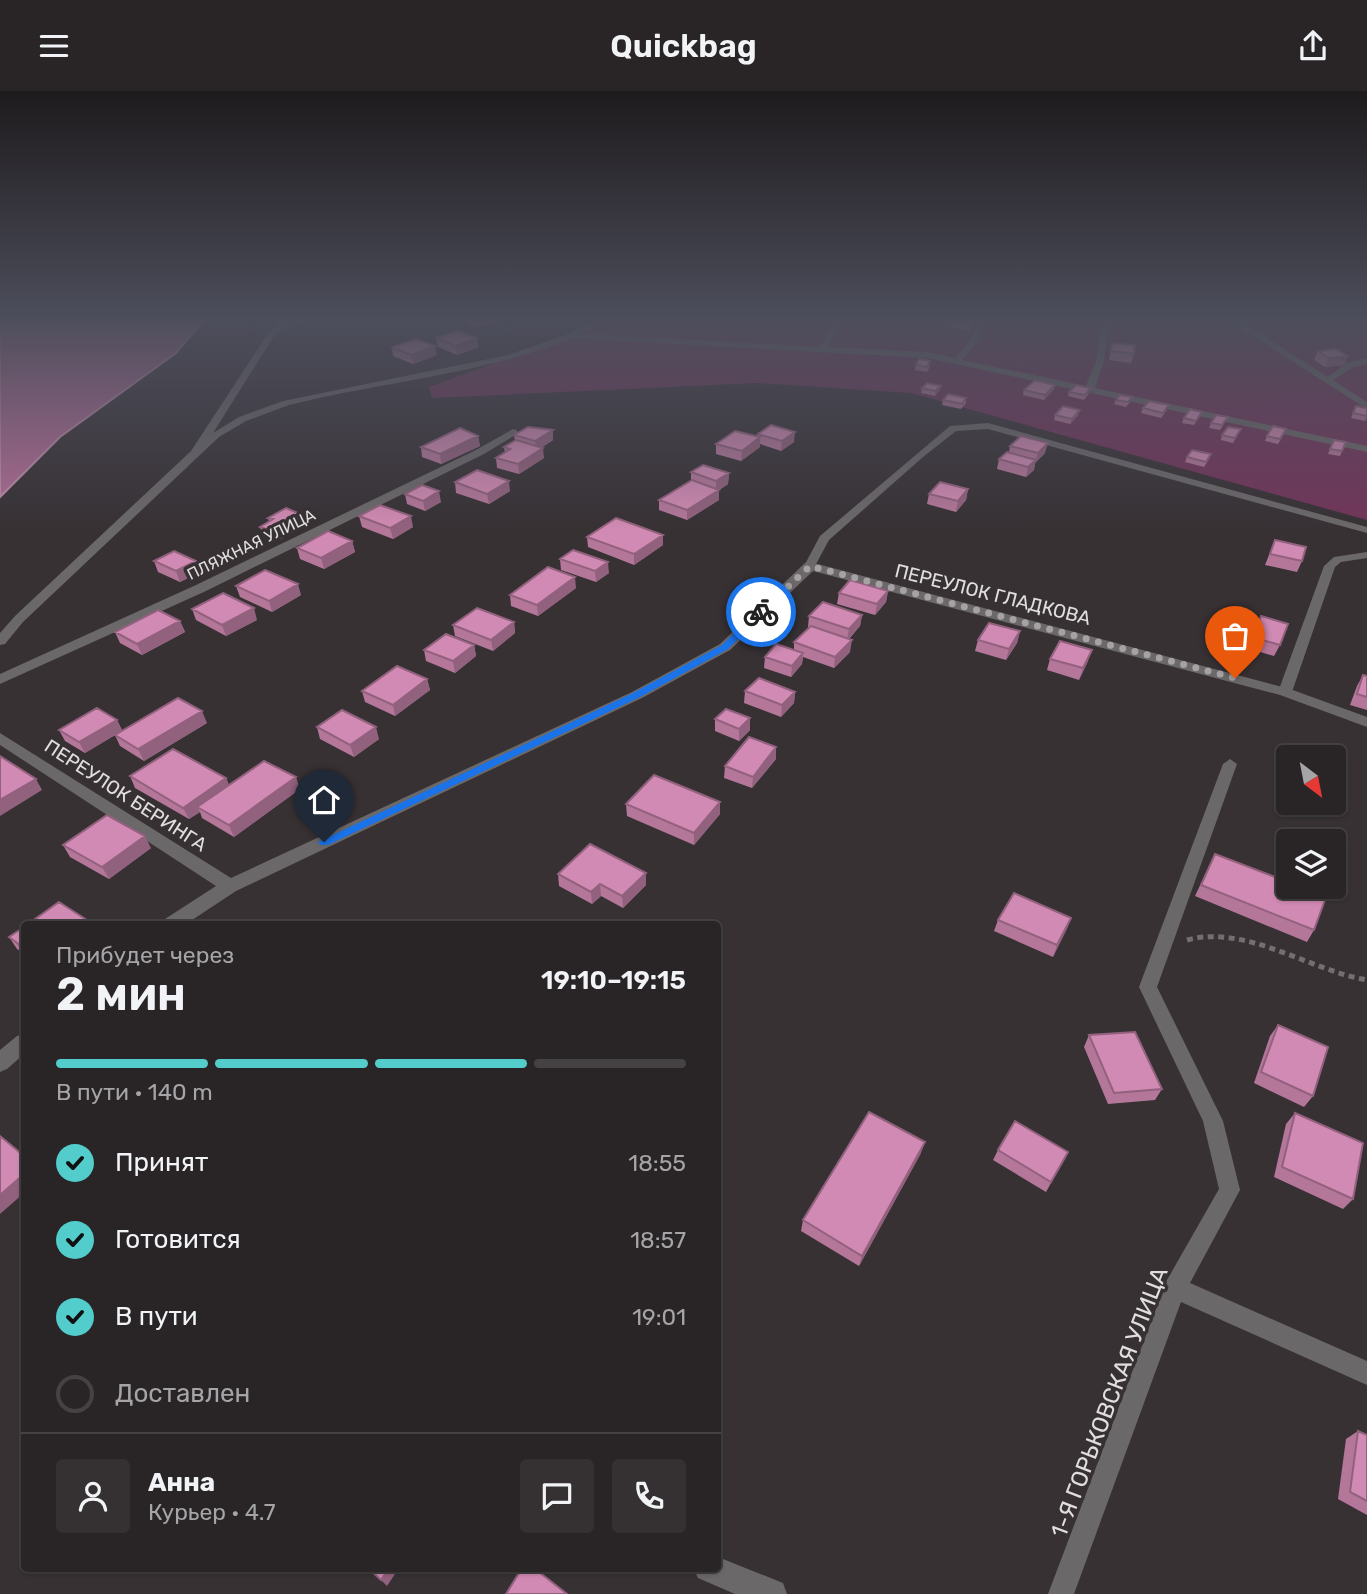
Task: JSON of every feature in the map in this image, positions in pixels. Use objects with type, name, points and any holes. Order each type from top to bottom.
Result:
[{"type":"street","points":[[1343,389],[1367,406]]},
{"type":"street","name":"ПЛЯЖНАЯ УЛИЦА","points":[[0,680],[201,588],[480,452],[513,432]]},
{"type":"street","points":[[177,921],[230,886],[637,695],[725,647],[810,566]]},
{"type":"street","name":"ПЕРЕУЛОК ГЛАДКОВА","points":[[810,566],[1285,692],[1367,722]]},
{"type":"street","name":"ПЕРЕУЛОК БЕРИНГА","points":[[0,739],[230,886]]},
{"type":"street","points":[[0,1063],[21,1045]]},
{"type":"street","points":[[718,1572],[772,1594]]},
{"type":"lane","points":[[195,453],[237,389]]},
{"type":"lane","points":[[0,641],[19,619],[195,453],[228,427],[263,410],[294,400],[353,389]]},
{"type":"lane","points":[[1081,389],[1367,449]]},
{"type":"lane","points":[[810,566],[824,538],[953,428],[988,426],[1367,530]]},
{"type":"lane","points":[[1285,692],[1330,566],[1338,559],[1367,555]]},
{"type":"lane","name":"1-Я ГОРЬКОВСКАЯ УЛИЦА","points":[[1061,1594],[1175,1288],[1230,1191],[1213,1121],[1148,987],[1230,764]]},
{"type":"lane","points":[[1175,1288],[1367,1373]]},
{"type":"path","points":[[1156,965],[1182,942],[1212,934],[1274,950],[1345,978],[1367,980]]},
{"type":"shaded area","points":[[0,389],[126,389],[60,437],[0,497]]},
{"type":"shaded area","points":[[430,389],[624,389],[432,398]]},
{"type":"shaded area","points":[[852,389],[1367,389],[1367,520],[911,393]]},
{"type":"building","points":[[1025,389],[1051,389],[1045,395]]},
{"type":"building","points":[[1072,389],[1090,389],[1085,395],[1069,392]]},
{"type":"building","points":[[948,394],[966,398],[962,404],[943,400]]},
{"type":"building","points":[[1120,395],[1132,397],[1128,402],[1116,400]]},
{"type":"building","points":[[1149,401],[1169,405],[1163,413],[1143,408]]},
{"type":"building","points":[[1063,406],[1080,410],[1072,419],[1055,415]]},
{"type":"building","points":[[1356,406],[1367,408],[1367,416],[1353,413]]},
{"type":"building","points":[[1190,409],[1202,412],[1196,421],[1184,418]]},
{"type":"building","points":[[1216,415],[1228,417],[1222,425],[1211,423]]},
{"type":"building","points":[[771,425],[795,432],[782,441],[758,434]]},
{"type":"building","points":[[1273,426],[1286,429],[1280,439],[1267,436]]},
{"type":"building","points":[[528,427],[553,430],[535,441],[514,435]]},
{"type":"building","points":[[1228,427],[1241,429],[1235,438],[1222,435]]},
{"type":"building","points":[[460,428],[478,436],[440,454],[421,447]]},
{"type":"building","points":[[735,431],[760,437],[742,451],[716,444]]},
{"type":"building","points":[[1021,436],[1048,443],[1038,453],[1010,446]]},
{"type":"building","points":[[516,440],[543,448],[518,464],[496,458],[510,449],[504,447]]},
{"type":"building","points":[[1334,440],[1346,442],[1342,451],[1330,449]]},
{"type":"building","points":[[1192,450],[1211,454],[1206,462],[1187,457]]},
{"type":"building","points":[[1007,452],[1036,460],[1028,467],[999,459]]},
{"type":"building","points":[[703,465],[729,473],[716,481],[691,472]]},
{"type":"building","points":[[477,470],[509,481],[487,494],[455,482]]},
{"type":"building","points":[[692,480],[719,490],[687,510],[659,500]]},
{"type":"building","points":[[940,482],[968,489],[958,501],[929,494]]},
{"type":"building","points":[[422,485],[439,491],[423,501],[405,494]]},
{"type":"building","points":[[380,505],[411,516],[390,528],[359,516]]},
{"type":"building","points":[[286,508],[303,515],[272,531],[260,527],[273,519],[268,518]]},
{"type":"building","points":[[616,518],[663,535],[634,554],[587,537]]},
{"type":"building","points":[[328,531],[352,541],[321,558],[297,548]]},
{"type":"building","points":[[1275,540],[1306,547],[1302,561],[1270,554]]},
{"type":"building","points":[[573,550],[608,562],[595,571],[560,559]]},
{"type":"building","points":[[174,551],[196,561],[176,571],[154,561]]},
{"type":"building","points":[[548,567],[575,577],[537,605],[510,595]]},
{"type":"building","points":[[265,570],[298,584],[269,601],[236,586]]},
{"type":"building","points":[[850,580],[888,591],[877,604],[839,593]]},
{"type":"building","points":[[223,593],[254,608],[222,625],[192,609]]},
{"type":"building","points":[[823,602],[862,615],[849,629],[809,616]]},
{"type":"building","points":[[477,608],[514,622],[491,640],[453,625]]},
{"type":"building","points":[[158,610],[180,621],[137,644],[115,632]]},
{"type":"building","points":[[1261,616],[1288,624],[1280,645],[1238,633],[1245,617],[1259,621]]},
{"type":"building","points":[[989,623],[1020,631],[1009,649],[978,640]]},
{"type":"building","points":[[811,626],[852,640],[835,657],[794,642]]},
{"type":"building","points":[[446,634],[474,645],[453,661],[424,650]]},
{"type":"building","points":[[1060,641],[1092,650],[1083,668],[1050,659]]},
{"type":"building","points":[[776,644],[803,653],[792,666],[765,657]]},
{"type":"building","points":[[397,666],[427,679],[393,705],[362,691]]},
{"type":"building","points":[[1363,675],[1367,676],[1367,697],[1357,694]]},
{"type":"building","points":[[759,678],[795,692],[782,705],[745,691]]},
{"type":"building","points":[[178,698],[202,711],[138,749],[115,735]]},
{"type":"building","points":[[97,708],[117,720],[79,742],[59,730]]},
{"type":"building","points":[[726,709],[750,718],[739,729],[715,719]]},
{"type":"building","points":[[342,710],[376,727],[350,745],[317,727]]},
{"type":"building","points":[[749,737],[776,747],[753,777],[725,766]]},
{"type":"building","points":[[173,749],[226,778],[183,808],[130,776]]},
{"type":"building","points":[[0,756],[36,779],[0,800]]},
{"type":"building","points":[[264,761],[296,777],[229,825],[197,807]]},
{"type":"building","points":[[654,775],[720,802],[694,833],[626,804]]},
{"type":"building","points":[[107,815],[145,836],[102,867],[63,845]]},
{"type":"building","points":[[590,844],[646,873],[622,896],[600,884],[591,892],[558,874]]},
{"type":"building","points":[[1215,854],[1276,877],[1276,899],[1325,899],[1314,930],[1201,885]]},
{"type":"building","points":[[1014,893],[1071,918],[1057,945],[998,920]]},
{"type":"building","points":[[59,902],[88,921],[32,921]]},
{"type":"building","points":[[21,929],[21,946],[9,937]]},
{"type":"building","points":[[1278,1025],[1328,1047],[1313,1096],[1261,1072]]},
{"type":"building","points":[[1135,1032],[1162,1089],[1114,1093],[1089,1035]]},
{"type":"building","points":[[869,1112],[925,1142],[862,1256],[803,1220]]},
{"type":"building","points":[[1295,1113],[1363,1143],[1353,1199],[1282,1167]]},
{"type":"building","points":[[1015,1121],[1068,1152],[1051,1182],[998,1150]]},
{"type":"building","points":[[0,1136],[21,1154],[21,1177],[0,1195]]},
{"type":"building","points":[[1358,1431],[1367,1435],[1367,1501],[1350,1492]]},
{"type":"building","points":[[372,1572],[386,1572],[381,1580]]},
{"type":"building","points":[[520,1572],[539,1572],[567,1594],[506,1594]]},
{"type":"way so far","points":[[761,612],[810,566],[1235,678]]},
{"type":"route","points":[[324,842],[637,695],[725,647],[761,612]]}]
